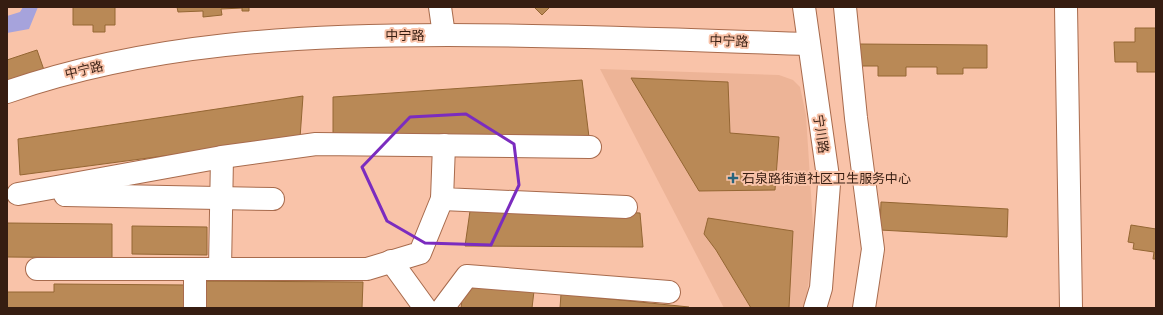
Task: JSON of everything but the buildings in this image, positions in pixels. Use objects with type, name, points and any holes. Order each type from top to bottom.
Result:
[{"type":"street","points":[[440,7],[444,35]]},
{"type":"street","name":"宁川路","points":[[804,7],[808,44],[829,184],[821,288],[815,308]]},
{"type":"street","points":[[845,7],[856,118],[873,249],[864,308]]},
{"type":"street","points":[[1066,7],[1071,308]]},
{"type":"street","name":"中宁路","points":[[7,92],[38,81],[144,56],[252,42],[377,35],[444,35],[581,37],[808,44]]},
{"type":"street","points":[[273,199],[18,194],[222,157],[316,144],[590,147]]},
{"type":"street","points":[[37,269],[367,269],[420,252],[442,199],[444,145]]},
{"type":"street","points":[[220,269],[222,157]]},
{"type":"street","points":[[442,199],[626,206]]},
{"type":"street","points":[[391,261],[425,308]]},
{"type":"street","points":[[195,269],[195,308]]},
{"type":"street","points":[[443,308],[467,276],[669,292]]},
{"type":"highlighted area","points":[[466,114],[514,144],[519,185],[491,245],[425,243],[387,221],[362,167],[410,117]]},
{"type":"shaded area","points":[[23,7],[38,7],[29,29],[7,33],[7,16],[20,12]]},
{"type":"shaded area","name":"石泉路街道社区卫生服务中心","points":[[600,69],[779,75],[793,80],[800,87],[806,115],[814,241],[805,308],[724,308]]},
{"type":"place","name":"石泉路街道社区卫生服务中心","points":[[733,178]]}]
